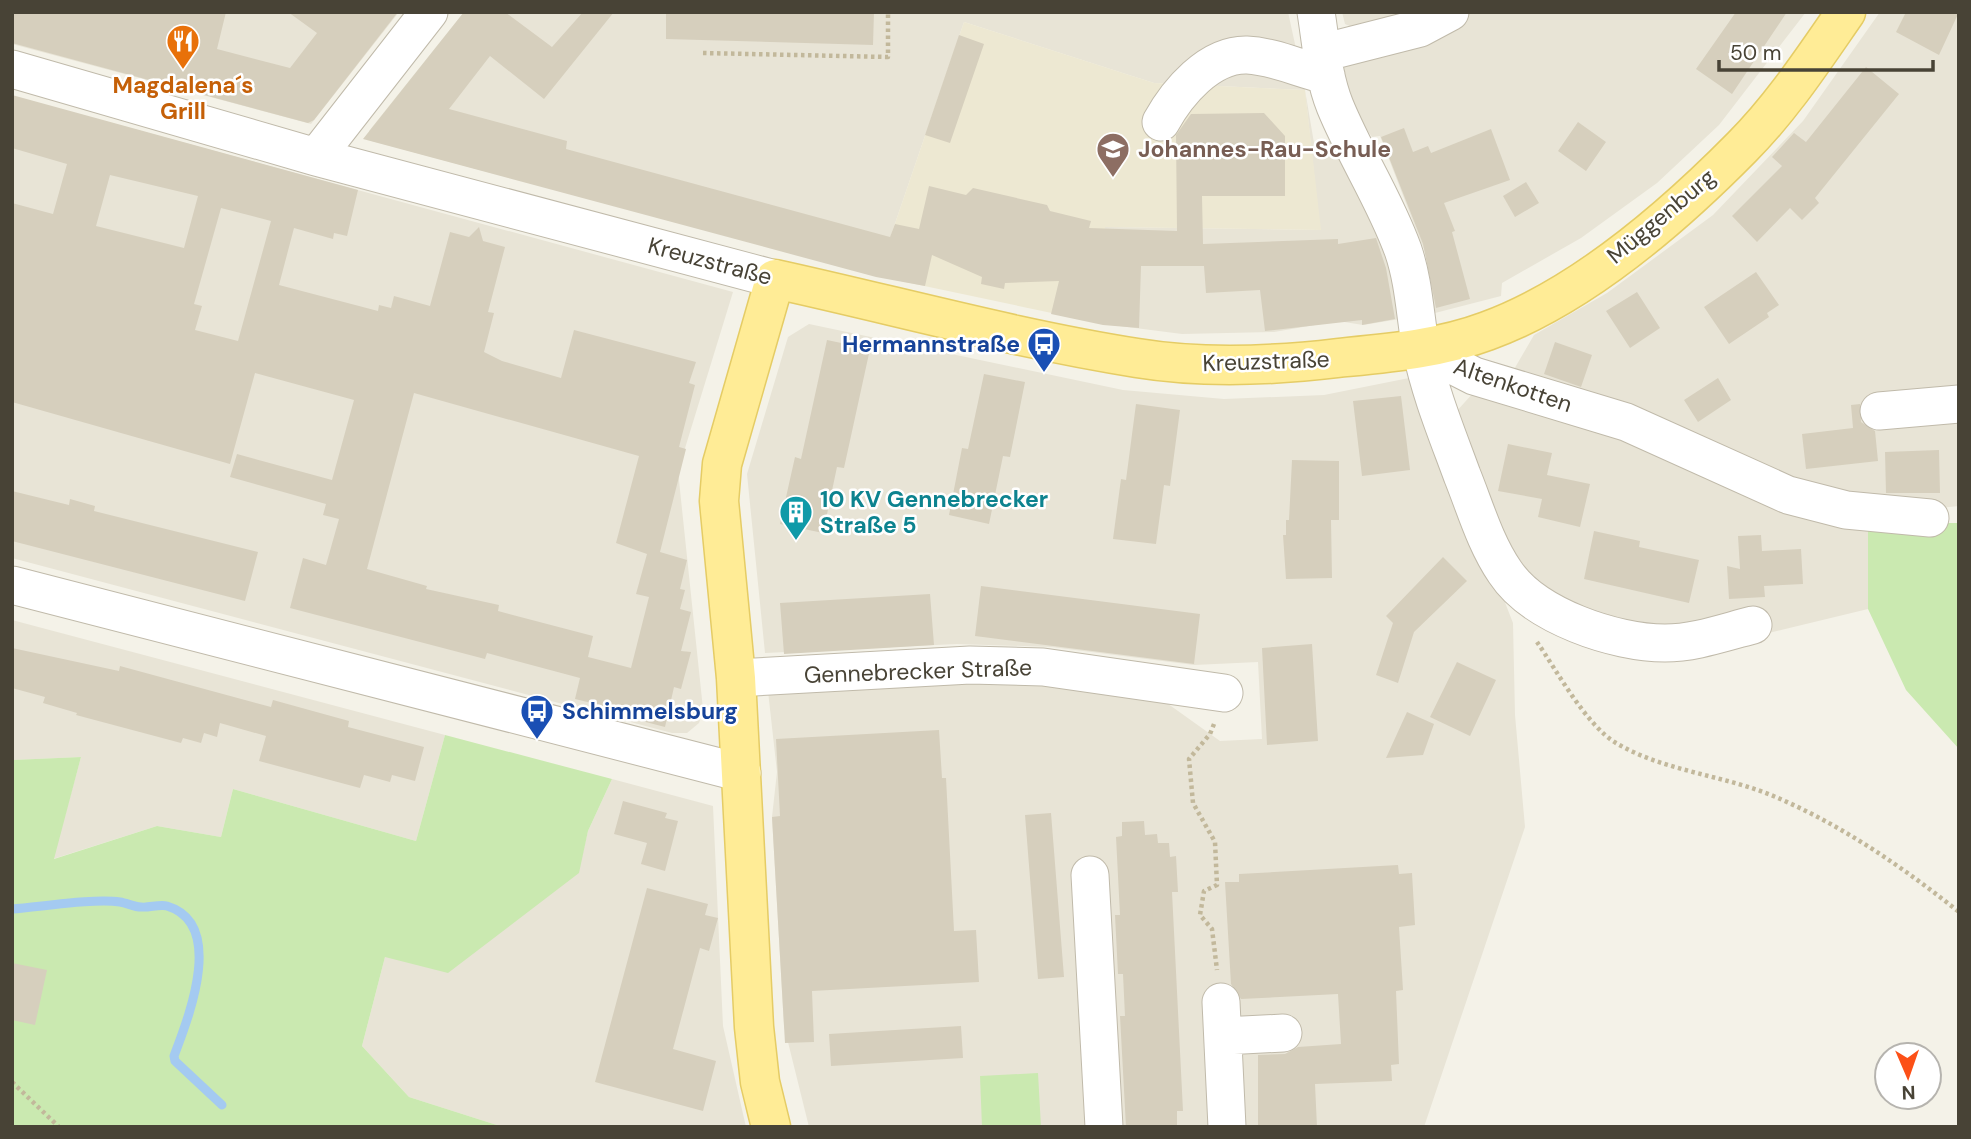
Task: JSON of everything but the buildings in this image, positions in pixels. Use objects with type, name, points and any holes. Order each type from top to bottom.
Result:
[{"type":"main road","name":"Müggenburg","points":[[1421,349],[1487,331],[1544,304],[1626,248],[1743,146],[1797,82],[1846,12]]},
{"type":"main road","name":"Kreuzstraße","points":[[775,279],[1138,358],[1224,367],[1291,364],[1421,349]]},
{"type":"main road","points":[[771,1127],[760,1082],[754,1027],[736,678],[719,501],[722,464],[775,279]]},
{"type":"street","points":[[316,157],[429,12]]},
{"type":"street","points":[[1316,12],[1324,64],[1335,105],[1403,250],[1415,298],[1421,349]]},
{"type":"street","points":[[1161,122],[1174,99],[1193,79],[1221,62],[1245,54],[1324,64],[1420,28],[1450,12]]},
{"type":"street","name":"Kreuzstraße","points":[[12,69],[316,157],[775,279]]},
{"type":"street","name":"Altenkotten","points":[[1421,349],[1474,376],[1626,422],[1788,495],[1846,510],[1930,518]]},
{"type":"street","name":"Altenkotten","points":[[1421,349],[1437,409],[1488,541],[1506,574],[1534,599],[1566,619],[1598,632],[1637,642],[1667,643],[1702,638],[1753,625]]},
{"type":"street","points":[[1879,411],[1959,404]]},
{"type":"street","points":[[12,585],[742,774]]},
{"type":"street","name":"Gennebrecker Straße","points":[[736,678],[970,665],[1043,667],[1224,693]]},
{"type":"street","points":[[1090,875],[1104,1127]]},
{"type":"street","points":[[1227,1127],[1222,1019],[1283,1034]]},
{"type":"path","points":[[703,53],[888,57],[888,12]]},
{"type":"path","points":[[1534,637],[1598,728],[1615,743],[1653,759],[1777,797],[1906,871],[1959,912]]},
{"type":"path","points":[[1222,1019],[1212,929],[1200,915],[1203,891],[1217,885],[1215,842],[1193,803],[1189,759],[1210,734],[1224,693]]},
{"type":"path","points":[[12,1082],[59,1127]]},
{"type":"shaded area","points":[[12,12],[399,12],[311,124],[12,44]]},
{"type":"shaded area","points":[[464,12],[1288,12],[1305,90],[1154,83],[964,22],[877,276],[372,141],[369,131]]},
{"type":"shaded area","points":[[1342,12],[1420,12],[1352,27],[1345,24]]},
{"type":"shaded area","points":[[1468,12],[1806,12],[1719,125],[1657,183],[1581,238],[1502,283],[1501,296],[1435,313],[1426,255],[1380,136],[1372,137],[1348,103],[1340,67],[1353,65],[1357,60]]},
{"type":"shaded area","points":[[1880,12],[1959,12],[1959,506],[1900,512],[1780,481],[1509,378],[1534,335],[1607,293],[1713,215],[1803,121]]},
{"type":"shaded area","name":"Johannes-Rau-Schule","points":[[964,22],[1154,83],[1305,90],[1321,230],[1105,227],[1104,324],[877,276]]},
{"type":"shaded area","points":[[1305,90],[1314,143],[1337,140],[1382,233],[1406,318],[1363,325],[1338,321],[1274,332],[1182,334],[1104,324],[1105,227],[1320,230]]},
{"type":"shaded area","points":[[12,96],[733,292],[678,471],[703,709],[699,723],[687,733],[672,733],[12,558]]},
{"type":"shaded area","points":[[809,324],[1123,390],[1224,399],[1324,395],[1414,377],[1447,453],[1513,623],[1515,715],[1525,827],[1424,1127],[1246,1127],[1242,1054],[1246,1025],[1212,1127],[809,1127],[784,1026],[772,817],[777,772],[768,691],[987,681],[1157,696],[1220,741],[1262,739],[1258,662],[1194,665],[1052,647],[957,644],[765,653],[747,474],[788,337]]},
{"type":"shaded area","points":[[1474,392],[1514,395],[1868,523],[1868,609],[1756,636],[1670,632],[1576,612],[1526,569],[1492,517],[1455,413]]},
{"type":"shaded area","points":[[12,620],[445,735],[416,841],[233,789],[221,837],[157,826],[53,859],[81,757],[12,760]]},
{"type":"shaded area","points":[[612,779],[713,806],[723,1026],[746,1127],[503,1127],[409,1097],[362,1046],[385,957],[578,873],[588,831]]},
{"type":"green space","points":[[1868,523],[1959,523],[1959,749],[1906,690],[1868,609]]},
{"type":"green space","points":[[445,735],[612,779],[588,831],[579,873],[448,973],[385,957],[362,1046],[409,1097],[503,1127],[12,1127],[12,760],[81,757],[54,859],[157,826],[221,837],[233,789],[416,841]]},
{"type":"green space","points":[[1038,1073],[1041,1127],[982,1127],[980,1076]]},
{"type":"waterway","points":[[12,909],[109,901],[138,907],[167,906],[185,916],[195,932],[199,952],[198,975],[187,1020],[174,1056],[175,1061],[222,1105]]},
{"type":"place","name":"Magdalena´s Grill","points":[[183,71]]},
{"type":"place","name":"Johannes-Rau-Schule","points":[[1113,179]]},
{"type":"place","name":"Hermannstraße","points":[[1044,374]]},
{"type":"place","name":"10 KV Gennebrecker Straße 5","points":[[796,542]]},
{"type":"place","name":"Schimmelsburg","points":[[537,741]]}]
